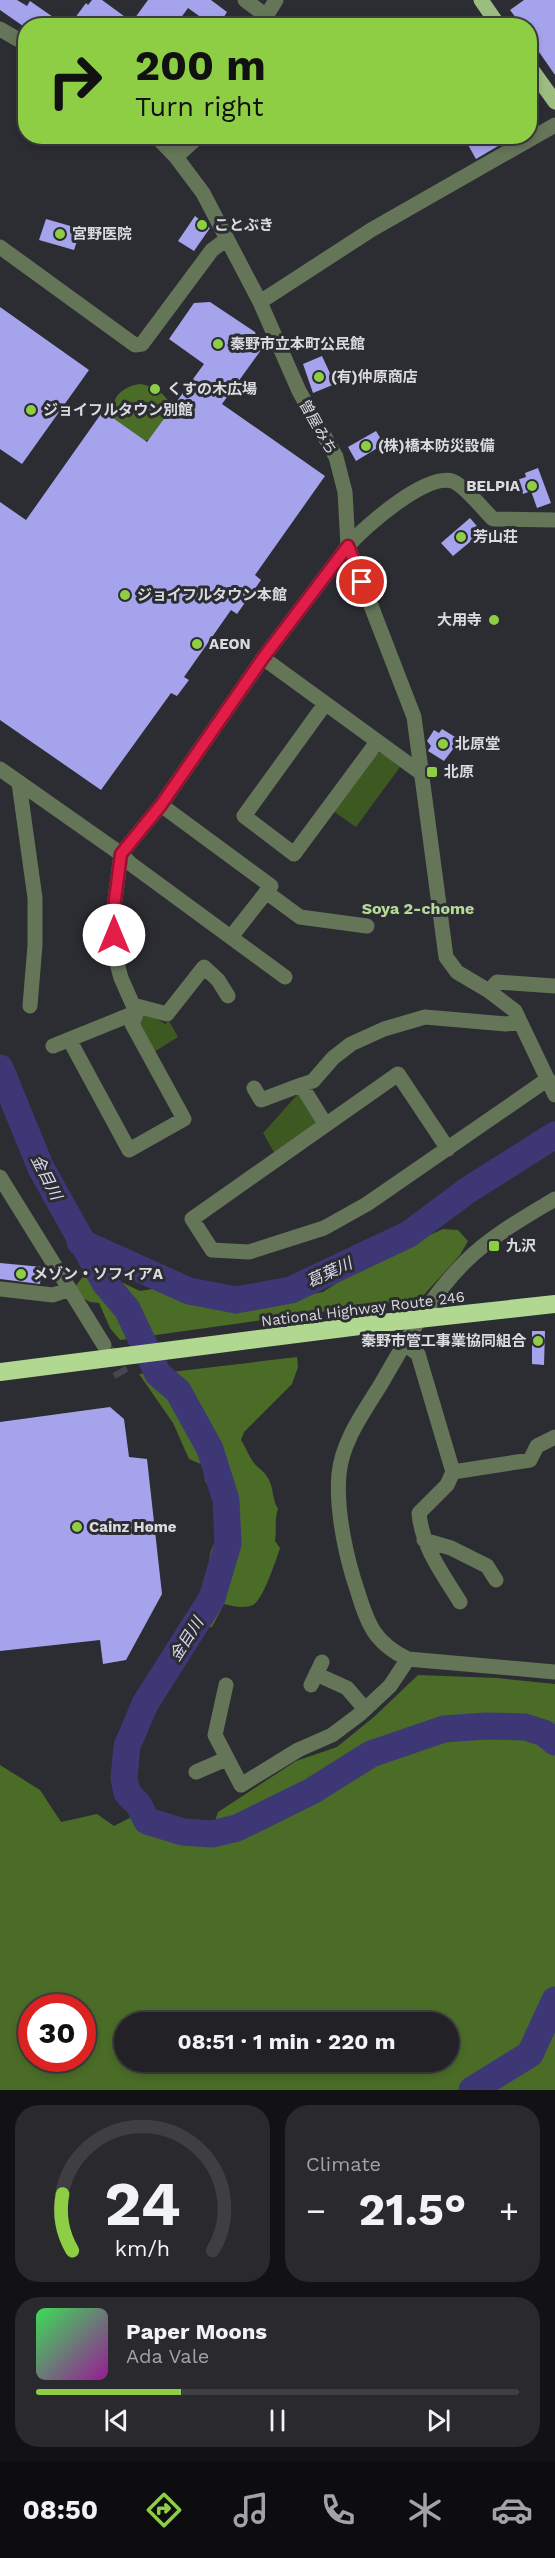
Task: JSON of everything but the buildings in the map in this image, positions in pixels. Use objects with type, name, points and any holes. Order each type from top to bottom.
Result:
[{"type":"highway","name":"National Highway Route 246","points":[[0,1372],[555,1304]]},
{"type":"main road","points":[[481,0],[493,18]]},
{"type":"main road","points":[[537,77],[555,102]]},
{"type":"street","points":[[245,0],[261,18]]},
{"type":"street","points":[[264,18],[276,0]]},
{"type":"street","points":[[0,29],[18,39]]},
{"type":"street","points":[[537,135],[555,125]]},
{"type":"street","name":"曽屋みち","points":[[164,144],[203,193],[260,302],[299,391],[336,457],[345,492],[348,546],[414,717],[446,957],[457,972],[489,991],[515,1011],[552,1089]]},
{"type":"street","points":[[176,157],[190,144]]},
{"type":"street","points":[[260,302],[371,230],[522,144]]},
{"type":"street","points":[[0,247],[135,345],[142,344],[212,250],[227,239]]},
{"type":"street","points":[[70,1041],[129,1150],[184,1119],[132,1024],[135,1008],[121,978],[115,956],[113,915],[121,854],[161,805],[263,658],[348,546],[362,529],[380,515],[436,480],[451,481],[459,485],[493,519],[555,520]]},
{"type":"street","points":[[263,658],[421,773]]},
{"type":"street","points":[[325,704],[244,816],[294,854],[377,742]]},
{"type":"street","points":[[0,769],[121,854],[130,864],[285,976]]},
{"type":"street","points":[[19,783],[35,898],[35,945],[30,1006]]},
{"type":"street","points":[[161,805],[271,886],[231,937]]},
{"type":"street","points":[[266,892],[300,917],[347,931],[367,926]]},
{"type":"street","points":[[53,1046],[70,1041],[135,1008],[167,1014],[204,967],[218,980],[228,996]]},
{"type":"street","points":[[489,991],[497,982],[555,986]]},
{"type":"street","points":[[254,1088],[261,1100],[313,1081],[333,1058],[351,1044],[384,1029],[425,1017],[506,1024],[520,1022]]},
{"type":"street","points":[[448,1149],[398,1074],[192,1219],[212,1250],[249,1252],[324,1228],[367,1204],[448,1149],[552,1089]]},
{"type":"street","points":[[301,1085],[326,1125]]},
{"type":"street","points":[[0,1177],[4,1192],[70,1289],[104,1345]]},
{"type":"street","points":[[555,1199],[527,1216],[467,1260],[419,1319],[348,1439],[339,1472],[338,1500],[351,1571],[368,1623],[378,1639],[395,1653],[408,1659],[555,1671]]},
{"type":"street","points":[[0,1289],[53,1295],[70,1289]]},
{"type":"street","points":[[404,1344],[418,1354],[453,1472],[447,1485],[419,1512],[424,1540],[460,1602]]},
{"type":"street","points":[[453,1472],[530,1460],[537,1446],[555,1437]]},
{"type":"street","points":[[424,1540],[451,1548],[487,1566],[496,1580]]},
{"type":"street","points":[[226,1685],[215,1735],[241,1785],[298,1750],[332,1735],[390,1686],[408,1659]]},
{"type":"street","points":[[316,1674],[347,1688],[365,1709]]},
{"type":"street","points":[[196,1772],[226,1759]]},
{"type":"green space","points":[[140,384],[152,387],[162,394],[169,403],[170,409],[169,417],[157,433],[142,442],[113,422],[112,414],[117,396],[126,388]]},
{"type":"green space","points":[[374,753],[381,753],[400,767],[356,827],[333,811]]},
{"type":"green space","points":[[149,1013],[165,1024],[169,1021],[178,1037],[154,1052],[139,1024],[141,1018]]},
{"type":"green space","points":[[298,1094],[316,1119],[315,1126],[275,1154],[263,1133]]},
{"type":"green space","points":[[443,1229],[458,1230],[468,1241],[460,1255],[421,1298],[120,1340],[110,1328],[99,1303],[90,1302],[77,1295],[77,1284],[86,1273],[100,1272],[140,1291],[153,1289],[205,1306],[243,1307],[323,1292],[368,1263]]},
{"type":"green space","points":[[297,1357],[298,1367],[292,1384],[244,1432],[241,1440],[253,1462],[271,1484],[278,1509],[275,1541],[280,1548],[272,1570],[257,1602],[242,1607],[224,1604],[212,1627],[195,1629],[211,1550],[220,1536],[212,1491],[205,1481],[203,1465],[189,1459],[173,1423],[139,1374]]},
{"type":"green space","points":[[418,1675],[497,1678],[555,1684],[555,2090],[0,2090],[0,1765],[40,1790],[61,1822],[97,1814],[114,1826],[149,1808],[170,1820],[214,1824],[218,1812],[296,1761],[337,1747],[375,1716]]},
{"type":"waterway","name":"金目川","points":[[0,1068],[41,1168],[105,1283],[127,1309],[158,1374],[178,1391],[210,1449],[226,1500],[228,1544],[212,1598],[145,1704],[127,1746],[124,1778],[127,1793],[138,1804],[147,1821],[183,1832],[212,1834],[237,1828],[312,1791],[371,1754],[444,1729],[486,1726],[525,1727],[544,1733],[555,1742]]},
{"type":"waterway","name":"葛葉川","points":[[80,1242],[189,1291],[236,1300],[291,1290],[409,1234],[468,1190],[555,1135]]},
{"type":"waterway","name":"金目川","points":[[472,2090],[530,2054],[555,2000]]},
{"type":"tunnel","points":[[107,1350],[122,1375]]},
{"type":"place","name":"ことぶき","points":[[202,225]]},
{"type":"place","name":"宮野医院","points":[[60,234]]},
{"type":"place","name":"秦野市立本町公民館","points":[[218,344]]},
{"type":"place","name":"(有)仲原商店","points":[[319,377]]},
{"type":"place","name":"くすの木広場","points":[[155,389]]},
{"type":"place","name":"ジョイフルタウン別館","points":[[31,410]]},
{"type":"place","name":"(株)橋本防災設備","points":[[366,446]]},
{"type":"place","name":"BELPIA","points":[[532,486]]},
{"type":"place","name":"芳山荘","points":[[461,537]]},
{"type":"place","name":"ジョイフルタウン本館","points":[[125,595]]},
{"type":"place","name":"大用寺","points":[[494,620]]},
{"type":"place","name":"AEON","points":[[197,644]]},
{"type":"place","name":"北原堂","points":[[443,744]]},
{"type":"place","name":"北原","points":[[432,772]]},
{"type":"place","name":"九沢","points":[[494,1246]]},
{"type":"place","name":"メゾン・ソフィアA","points":[[21,1274]]},
{"type":"place","name":"秦野市管工事業協同組合","points":[[538,1341]]},
{"type":"place","name":"Cainz Home","points":[[77,1527]]},
{"type":"district","name":"Soya 2-chome","points":[[418,908]]},
{"type":"route","points":[[114,935],[113,915],[121,854],[161,805],[263,658],[348,546],[362,582]]}]
